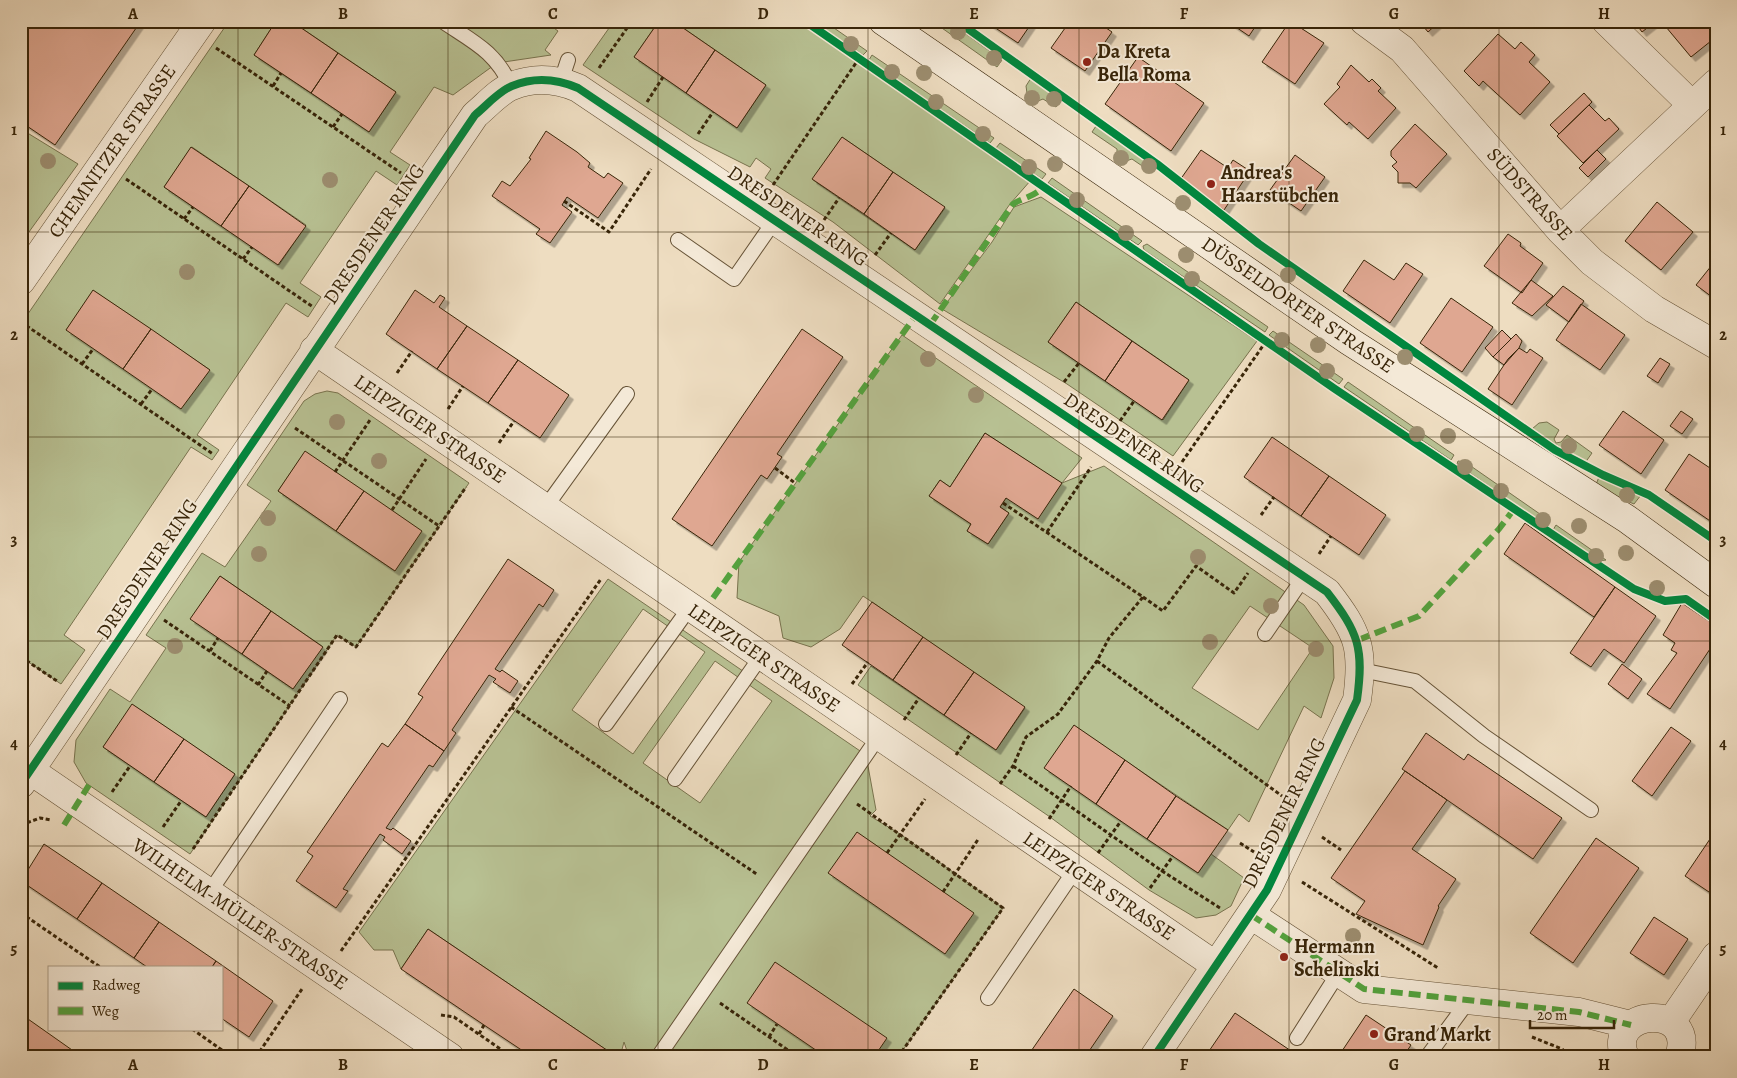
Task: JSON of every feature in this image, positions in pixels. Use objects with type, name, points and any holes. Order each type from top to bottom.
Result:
[{"type":"street","name":"DÜSSELDORFER STRASSE","points":[[883,21],[1349,341],[1627,519],[1716,584]]},
{"type":"street","name":"SÜDSTRASSE","points":[[1364,21],[1402,49],[1560,230],[1592,262],[1654,309],[1716,345]]},
{"type":"street","points":[[1606,21],[1692,104]]},
{"type":"street","name":"CHEMNITZER STRASSE","points":[[21,281],[198,27]]},
{"type":"street","name":"DRESDENER RING","points":[[26,778],[314,350],[475,115],[511,86],[544,79],[565,71],[578,88],[775,220],[1309,569],[1346,616],[1358,640],[1361,670],[1356,700],[1278,867],[1238,913],[1215,965],[1162,1054]]},
{"type":"street","points":[[1560,230],[1716,83]]},
{"type":"street","name":"LEIPZIGER STRASSE","points":[[314,350],[762,656],[890,731],[1085,864],[1215,965]]},
{"type":"street","name":"WILHELM-MÜLLER-STRASSE","points":[[26,778],[209,893],[326,972],[441,1054]]},
{"type":"street","points":[[1238,913],[1339,972],[1364,989],[1579,1012],[1632,1025]]},
{"type":"street","points":[[1671,1022],[1716,956]]},
{"type":"street","points":[[1626,1057],[1623,1043],[1626,1033],[1632,1025],[1643,1017],[1651,1016],[1671,1022],[1680,1036],[1680,1057]]},
{"type":"lane","points":[[442,21],[491,54],[502,67],[511,86]]},
{"type":"lane","points":[[678,240],[734,279],[775,220]]},
{"type":"lane","points":[[546,508],[626,394]]},
{"type":"lane","points":[[1265,634],[1309,569]]},
{"type":"lane","points":[[606,724],[690,607]]},
{"type":"lane","points":[[675,779],[762,656]]},
{"type":"lane","points":[[1361,670],[1415,680],[1484,736],[1591,810]]},
{"type":"lane","points":[[209,893],[340,699]]},
{"type":"lane","points":[[658,1057],[840,792],[890,731]]},
{"type":"lane","points":[[988,998],[1085,864]]},
{"type":"lane","points":[[1297,1038],[1339,972]]},
{"type":"lane","points":[[1427,1057],[1469,1000]]},
{"type":"path","points":[[596,73],[632,21]]},
{"type":"path","points":[[198,27],[273,86],[404,175]]},
{"type":"path","points":[[852,52],[868,63]]},
{"type":"path","points":[[772,186],[860,57]]},
{"type":"path","points":[[273,86],[281,73]]},
{"type":"path","points":[[644,106],[663,77]]},
{"type":"path","points":[[694,139],[713,112]]},
{"type":"path","points":[[333,127],[342,114]]},
{"type":"path","points":[[564,202],[609,232],[656,162]]},
{"type":"path","points":[[103,163],[314,308]]},
{"type":"path","points":[[822,222],[839,198]]},
{"type":"path","points":[[184,219],[193,206]]},
{"type":"path","points":[[875,256],[891,233]]},
{"type":"path","points":[[243,260],[252,247]]},
{"type":"path","points":[[21,322],[215,456]]},
{"type":"path","points":[[1259,334],[1274,345]]},
{"type":"path","points":[[1177,469],[1267,340]]},
{"type":"path","points":[[82,364],[93,349]]},
{"type":"path","points":[[394,378],[412,351]]},
{"type":"path","points":[[1061,386],[1079,363]]},
{"type":"path","points":[[445,413],[463,386]]},
{"type":"path","points":[[141,404],[152,389]]},
{"type":"path","points":[[1115,427],[1134,401]]},
{"type":"path","points":[[335,472],[372,417]]},
{"type":"path","points":[[495,448],[514,421]]},
{"type":"path","points":[[288,423],[439,526]]},
{"type":"path","points":[[392,510],[429,455]]},
{"type":"path","points":[[1047,532],[1096,460]]},
{"type":"path","points":[[775,468],[796,483]]},
{"type":"path","points":[[190,854],[337,635],[356,647],[469,483]]},
{"type":"path","points":[[1256,522],[1274,497]]},
{"type":"path","points":[[1002,502],[1163,611],[1196,566],[1234,593],[1253,566]]},
{"type":"path","points":[[1309,569],[1331,536]]},
{"type":"path","points":[[326,972],[601,578]]},
{"type":"path","points":[[995,791],[1013,766],[1026,737],[1058,714],[1097,661],[1110,638],[1143,597]]},
{"type":"path","points":[[159,616],[290,706]]},
{"type":"path","points":[[210,651],[218,638]]},
{"type":"path","points":[[21,658],[61,684]]},
{"type":"path","points":[[1097,661],[1287,799]]},
{"type":"path","points":[[848,690],[868,662]]},
{"type":"path","points":[[258,685],[267,671]]},
{"type":"path","points":[[890,731],[919,698]]},
{"type":"path","points":[[511,707],[775,887]]},
{"type":"path","points":[[952,761],[971,733]]},
{"type":"path","points":[[108,798],[130,766]]},
{"type":"path","points":[[1013,766],[1162,871],[1238,913]]},
{"type":"path","points":[[1045,825],[1071,786]]},
{"type":"path","points":[[840,792],[1003,908],[898,1057]]},
{"type":"path","points":[[887,853],[926,796]]},
{"type":"path","points":[[160,833],[181,801]]},
{"type":"path","points":[[1085,864],[1121,821]]},
{"type":"path","points":[[1317,833],[1341,850]]},
{"type":"path","points":[[943,892],[982,834]]},
{"type":"path","points":[[1240,843],[1460,982],[1469,1000]]},
{"type":"path","points":[[1146,894],[1173,856]]},
{"type":"path","points":[[21,913],[99,966]]},
{"type":"path","points":[[256,1057],[302,988]]},
{"type":"path","points":[[702,991],[798,1057]]},
{"type":"path","points":[[457,1018],[512,1057]]},
{"type":"path","points":[[768,1037],[777,1024]]},
{"type":"path","points":[[479,1034],[484,1025]]},
{"type":"path","points":[[193,1030],[232,1057]]},
{"type":"path","points":[[1527,1034],[1562,1049],[1571,1057]]},
{"type":"green space","points":[[229,21],[276,21],[254,55],[369,132],[396,92],[291,21],[451,21],[470,35],[463,27],[467,21],[544,21],[558,31],[545,50],[551,55],[497,63],[453,95],[434,87],[390,152],[410,165],[397,185],[376,171],[300,283],[321,297],[308,317],[286,303],[197,435],[219,450],[212,460],[191,447],[64,635],[85,650],[61,684],[21,657],[21,324]],"holes":[[[192,147],[306,225],[279,265],[164,187]],[[94,291],[210,370],[66,330]]]},
{"type":"green space","points":[[614,21],[659,21],[634,57],[737,128],[766,85],[673,21],[798,21],[1031,180],[1010,204],[940,304],[833,222],[765,178],[771,169],[756,158],[750,167],[694,139],[583,65]],"holes":[[[842,137],[945,208],[915,250],[813,180]]]},
{"type":"green space","points":[[813,21],[824,21],[867,51],[863,55]]},
{"type":"green space","points":[[932,21],[948,21],[1002,60],[997,67]]},
{"type":"green space","points":[[872,55],[994,138],[990,143],[869,60]]},
{"type":"green space","points":[[1031,78],[1063,99],[1056,107],[1043,99],[1033,103],[1028,100],[1026,86]]},
{"type":"green space","points":[[1098,123],[1156,165],[1151,172],[1132,159],[1120,163],[1117,161],[1117,149],[1092,132]]},
{"type":"green space","points":[[21,129],[78,164],[21,243]]},
{"type":"green space","points":[[1000,143],[1046,174],[1042,179],[996,148]]},
{"type":"green space","points":[[1052,178],[1142,241],[1138,245],[1048,183]]},
{"type":"green space","points":[[1041,197],[1257,341],[1173,456],[1067,384],[942,309],[992,242],[1014,207]],"holes":[[[1076,302],[1189,380],[1163,420],[1048,342]]]},
{"type":"green space","points":[[1147,244],[1268,327],[1265,332],[1144,250],[1143,246]]},
{"type":"green space","points":[[1273,331],[1343,379],[1339,384],[1269,335]]},
{"type":"green space","points":[[902,335],[1082,458],[1062,483],[1104,466],[1304,605],[1333,646],[1334,678],[1321,718],[1304,706],[1249,822],[1239,814],[1228,830],[1074,726],[1045,768],[1198,873],[1211,854],[1244,878],[1231,906],[1216,915],[1196,918],[1149,890],[1050,817],[858,685],[871,666],[996,750],[1025,708],[863,596],[840,629],[811,647],[783,638],[779,616],[737,598],[739,562]],"holes":[[[985,433],[1061,483],[1006,498],[1000,507],[1009,513],[988,544],[967,531],[971,524],[929,496],[940,480],[950,487]],[[1250,606],[1313,648],[1258,730],[1192,688]]]},
{"type":"green space","points":[[1348,382],[1454,455],[1451,460],[1344,387]]},
{"type":"green space","points":[[327,391],[338,393],[469,483],[356,647],[337,635],[190,854],[86,783],[74,762],[76,740],[110,689],[130,702],[166,648],[146,635],[202,553],[225,567],[271,501],[247,485],[304,401],[315,394]],"holes":[[[305,452],[395,571],[278,491]],[[220,576],[322,646],[293,689],[191,619]],[[133,705],[235,774],[206,817],[103,747]]]},
{"type":"green space","points":[[1547,422],[1559,430],[1554,439],[1556,443],[1561,442],[1567,435],[1592,453],[1585,463],[1532,429],[1539,423]]},
{"type":"green space","points":[[1458,461],[1465,462],[1550,521],[1547,526],[1457,464]]},
{"type":"green space","points":[[1599,477],[1641,495],[1634,504],[1595,487]]},
{"type":"green space","points":[[1556,525],[1606,560],[1597,561],[1553,530]]},
{"type":"green space","points":[[608,579],[866,755],[876,810],[870,816],[900,834],[1003,908],[898,1057],[629,1057],[624,1042],[620,1057],[617,1057],[428,929],[401,969],[393,950],[374,950],[359,932]],"holes":[[[643,609],[705,652],[633,754],[572,710]],[[715,661],[772,701],[700,803],[643,763]]]},
{"type":"building","points":[[21,21],[141,21],[55,145],[21,122]]},
{"type":"building","points":[[276,21],[291,21],[338,53],[311,93],[254,55]]},
{"type":"building","points":[[659,21],[673,21],[715,50],[686,93],[634,57]]},
{"type":"building","points":[[985,21],[1033,21],[1018,43]]},
{"type":"building","points":[[1070,21],[1096,21],[1112,32],[1085,71],[1051,48]]},
{"type":"building","points":[[1227,21],[1259,21],[1249,36]]},
{"type":"building","points":[[1290,21],[1324,43],[1295,84],[1262,62]]},
{"type":"building","points":[[1419,21],[1440,21],[1428,32]]},
{"type":"building","points":[[1634,21],[1656,21],[1642,32]]},
{"type":"building","points":[[1673,21],[1716,21],[1716,37],[1691,57],[1666,27]]},
{"type":"building","points":[[1498,34],[1515,49],[1521,42],[1535,55],[1529,62],[1550,82],[1520,115],[1483,81],[1479,86],[1464,71]]},
{"type":"building","points":[[715,50],[766,85],[737,128],[686,93]]},
{"type":"building","points":[[338,53],[396,92],[369,132],[311,93]]},
{"type":"building","points":[[1138,57],[1204,103],[1171,151],[1105,104]]},
{"type":"building","points":[[1351,65],[1369,82],[1372,79],[1381,88],[1378,91],[1396,108],[1368,139],[1349,122],[1347,125],[1324,104],[1340,87],[1337,84]]},
{"type":"building","points":[[1584,93],[1592,102],[1559,134],[1550,125]]},
{"type":"building","points":[[1589,105],[1605,121],[1609,118],[1619,129],[1583,163],[1557,136]]},
{"type":"building","points":[[1415,124],[1447,154],[1416,188],[1410,183],[1398,183],[1398,172],[1392,166],[1397,162],[1391,156],[1391,151]]},
{"type":"building","points":[[546,131],[577,152],[590,163],[588,167],[604,178],[608,173],[623,183],[598,218],[567,197],[562,205],[572,212],[550,243],[536,234],[540,229],[492,196],[502,181],[510,186],[531,159],[529,158]]},
{"type":"building","points":[[842,137],[893,172],[864,214],[812,179]]},
{"type":"building","points":[[191,147],[249,186],[221,226],[164,187]]},
{"type":"building","points":[[1201,150],[1228,168],[1233,160],[1250,171],[1224,210],[1180,180]]},
{"type":"building","points":[[1597,150],[1606,159],[1588,177],[1579,168]]},
{"type":"building","points":[[1295,155],[1325,177],[1301,211],[1270,190]]},
{"type":"building","points":[[893,172],[945,207],[915,250],[864,214]]},
{"type":"building","points":[[249,186],[306,226],[278,265],[221,226]]},
{"type":"building","points":[[1657,202],[1693,232],[1661,270],[1625,241]]},
{"type":"building","points":[[1508,234],[1521,243],[1520,246],[1543,263],[1522,293],[1484,266]]},
{"type":"building","points":[[1364,260],[1394,280],[1406,263],[1423,274],[1390,323],[1343,291]]},
{"type":"building","points":[[1716,260],[1716,300],[1696,285]]},
{"type":"building","points":[[1531,280],[1553,296],[1532,316],[1512,303]]},
{"type":"building","points":[[1563,286],[1584,301],[1569,322],[1546,305]]},
{"type":"building","points":[[93,290],[151,329],[123,369],[66,330]]},
{"type":"building","points":[[415,290],[434,303],[440,295],[445,298],[439,307],[467,326],[437,369],[386,334]]},
{"type":"building","points":[[1451,298],[1493,327],[1462,372],[1420,343]]},
{"type":"building","points":[[1076,302],[1132,341],[1105,381],[1048,342]]},
{"type":"building","points":[[1581,304],[1625,335],[1600,370],[1556,340]]},
{"type":"building","points":[[467,326],[518,360],[488,403],[437,369]]},
{"type":"building","points":[[151,329],[210,370],[181,409],[123,369]]},
{"type":"building","points":[[802,329],[843,357],[777,454],[782,457],[767,479],[761,475],[712,546],[672,519]]},
{"type":"building","points":[[1502,330],[1511,339],[1493,357],[1485,348]]},
{"type":"building","points":[[1516,334],[1522,341],[1519,348],[1504,365],[1493,357]]},
{"type":"building","points":[[1132,341],[1189,380],[1162,420],[1105,381]]},
{"type":"building","points":[[1519,348],[1527,353],[1530,349],[1543,358],[1512,405],[1488,389],[1508,359]]},
{"type":"building","points":[[1660,358],[1670,364],[1658,383],[1647,376]]},
{"type":"building","points":[[518,360],[569,395],[540,438],[488,403]]},
{"type":"building","points":[[1623,411],[1664,440],[1641,474],[1599,445]]},
{"type":"building","points":[[1681,411],[1693,419],[1682,434],[1670,426]]},
{"type":"building","points":[[985,433],[1062,483],[1038,519],[1006,498],[1000,507],[1009,513],[988,544],[967,531],[971,524],[929,496],[940,480],[950,487]]},
{"type":"building","points":[[1272,437],[1329,476],[1301,516],[1244,477]]},
{"type":"building","points":[[305,451],[364,491],[336,531],[278,491]]},
{"type":"building","points":[[1689,454],[1716,472],[1716,525],[1665,490]]},
{"type":"building","points":[[1329,476],[1386,515],[1359,555],[1301,516]]},
{"type":"building","points":[[364,491],[422,531],[395,571],[336,531]]},
{"type":"building","points":[[1525,523],[1615,587],[1594,617],[1504,554]]},
{"type":"building","points":[[508,559],[554,590],[543,607],[539,604],[495,669],[500,672],[502,670],[518,681],[510,693],[493,682],[496,679],[489,675],[452,730],[456,733],[444,751],[405,724],[423,697],[418,694]]},
{"type":"building","points":[[220,576],[271,611],[242,654],[190,619]]},
{"type":"building","points":[[1615,587],[1656,616],[1624,663],[1604,649],[1591,667],[1570,653]]},
{"type":"building","points":[[872,602],[923,637],[893,680],[842,645]]},
{"type":"building","points":[[1682,603],[1716,626],[1716,640],[1670,709],[1647,694],[1677,653],[1671,650],[1675,643],[1663,635]]},
{"type":"building","points":[[271,611],[323,647],[293,689],[242,654]]},
{"type":"building","points":[[923,637],[974,672],[944,715],[893,680]]},
{"type":"building","points":[[1622,664],[1642,679],[1628,699],[1608,684]]},
{"type":"building","points":[[974,672],[1025,707],[996,750],[944,715]]},
{"type":"building","points":[[132,704],[184,739],[154,782],[103,747]]},
{"type":"building","points":[[405,724],[444,751],[433,767],[429,765],[386,828],[391,830],[393,828],[411,841],[402,854],[383,840],[385,837],[380,834],[343,889],[348,891],[336,908],[296,881],[313,856],[307,852],[382,743],[388,747]]},
{"type":"building","points":[[1074,725],[1125,760],[1096,804],[1044,768]]},
{"type":"building","points":[[1671,727],[1691,741],[1652,796],[1632,781]]},
{"type":"building","points":[[1426,733],[1464,760],[1468,754],[1562,818],[1533,859],[1402,769]]},
{"type":"building","points":[[184,739],[235,774],[206,817],[154,782]]},
{"type":"building","points":[[1125,760],[1176,796],[1147,839],[1096,804]]},
{"type":"building","points":[[1405,771],[1447,800],[1412,849],[1456,879],[1438,906],[1423,945],[1356,914],[1365,901],[1331,878]]},
{"type":"building","points":[[1176,796],[1228,830],[1198,873],[1147,839]]},
{"type":"building","points":[[857,832],[974,913],[945,954],[828,873]]},
{"type":"building","points":[[1596,838],[1639,868],[1573,963],[1530,933]]},
{"type":"building","points":[[1710,839],[1716,842],[1715,896],[1685,876]]},
{"type":"building","points":[[44,844],[102,883],[77,919],[21,881]]},
{"type":"building","points":[[102,883],[159,922],[134,958],[77,919]]},
{"type":"building","points":[[1654,917],[1688,939],[1664,975],[1630,953]]},
{"type":"building","points":[[159,922],[216,961],[213,966],[146,966],[134,958]]},
{"type":"building","points":[[428,929],[617,1057],[532,1057],[401,969]]},
{"type":"building","points":[[216,961],[273,1001],[249,1037],[222,1019],[222,966],[213,966]]},
{"type":"building","points":[[775,962],[887,1038],[874,1057],[826,1057],[747,1003]]},
{"type":"building","points":[[1074,989],[1113,1016],[1085,1057],[1027,1057]]},
{"type":"building","points":[[1235,1013],[1300,1057],[1211,1057],[1207,1054]]},
{"type":"building","points":[[1366,1015],[1411,1045],[1403,1057],[1338,1057]]},
{"type":"building","points":[[28,1019],[82,1057],[21,1057],[21,1029]]},
{"type":"marked path","points":[[930,325],[1013,204],[1042,188]]},
{"type":"marked path","points":[[713,598],[916,315]]},
{"type":"marked path","points":[[1358,640],[1419,616],[1499,529],[1514,509]]},
{"type":"marked path","points":[[64,825],[89,785]]},
{"type":"marked path","points":[[1251,915],[1364,989],[1579,1012],[1631,1025]]},
{"type":"cycle path","points":[[805,21],[1335,389],[1634,589],[1665,601],[1686,599],[1716,620]]},
{"type":"cycle path","points":[[957,21],[1157,164],[1259,244],[1555,450],[1603,475],[1649,495],[1716,541]]},
{"type":"cycle path","points":[[21,784],[475,115],[507,88],[529,81],[554,81],[578,88],[1327,592],[1346,619],[1357,642],[1359,654],[1360,667],[1357,700],[1267,890],[1154,1057]]},
{"type":"place","name":"Da Kreta Bella Roma","points":[[1087,62]]},
{"type":"place","name":"Andrea's Haarstübchen","points":[[1211,184]]},
{"type":"place","name":"Hermann Schelinski","points":[[1284,957]]},
{"type":"place","name":"Grand Markt","points":[[1374,1034]]}]
